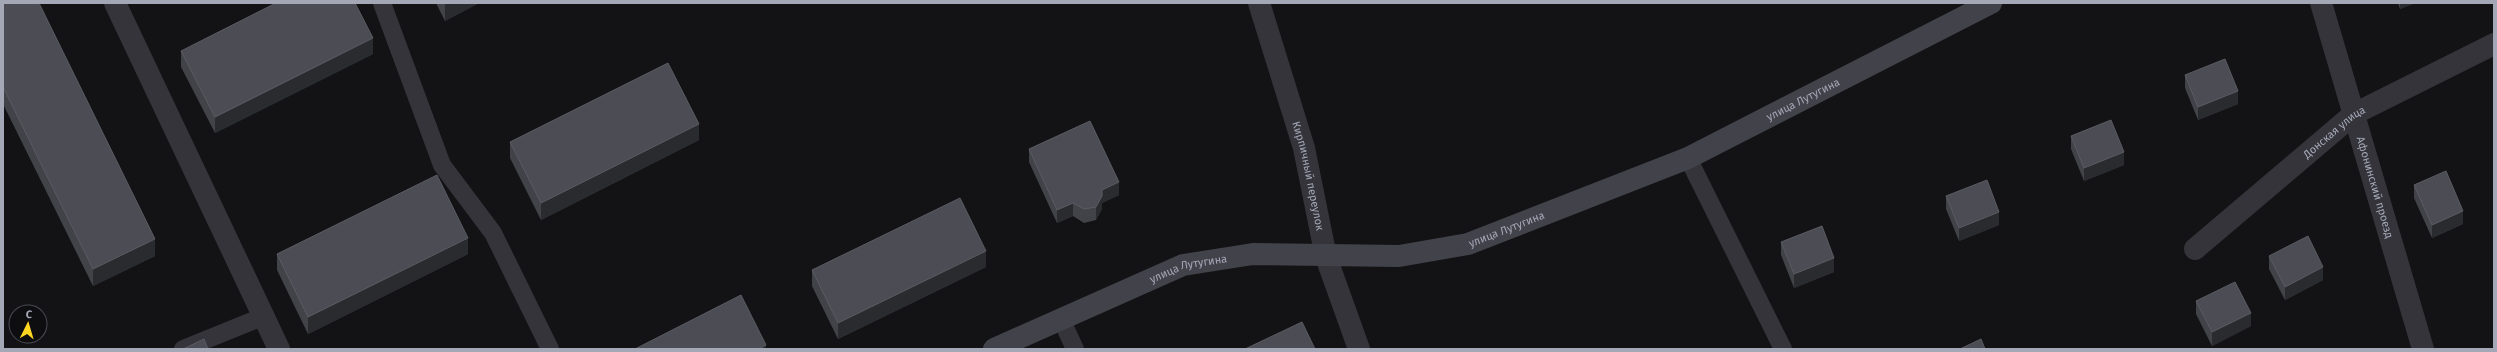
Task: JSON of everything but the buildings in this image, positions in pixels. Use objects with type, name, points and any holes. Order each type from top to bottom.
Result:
[{"type":"main road","name":"улица Лутугина","points":[[994,349],[1183,265],[1253,254],[1400,256],[1468,244],[1688,158],[1991,3]]},
{"type":"street","points":[[115,3],[262,317],[279,349]]},
{"type":"street","name":"Кирпичный переулок","points":[[1259,3],[1304,148],[1326,256],[1359,349]]},
{"type":"street","name":"Афонинский проезд","points":[[2322,3],[2423,349]]},
{"type":"street","name":"Донская улица","points":[[2195,249],[2354,114],[2494,44]]},
{"type":"lane","points":[[382,3],[442,165],[493,233],[550,349]]},
{"type":"lane","points":[[1688,158],[1783,349]]},
{"type":"lane","points":[[183,349],[262,317]]},
{"type":"lane","points":[[1061,319],[1075,349]]}]
